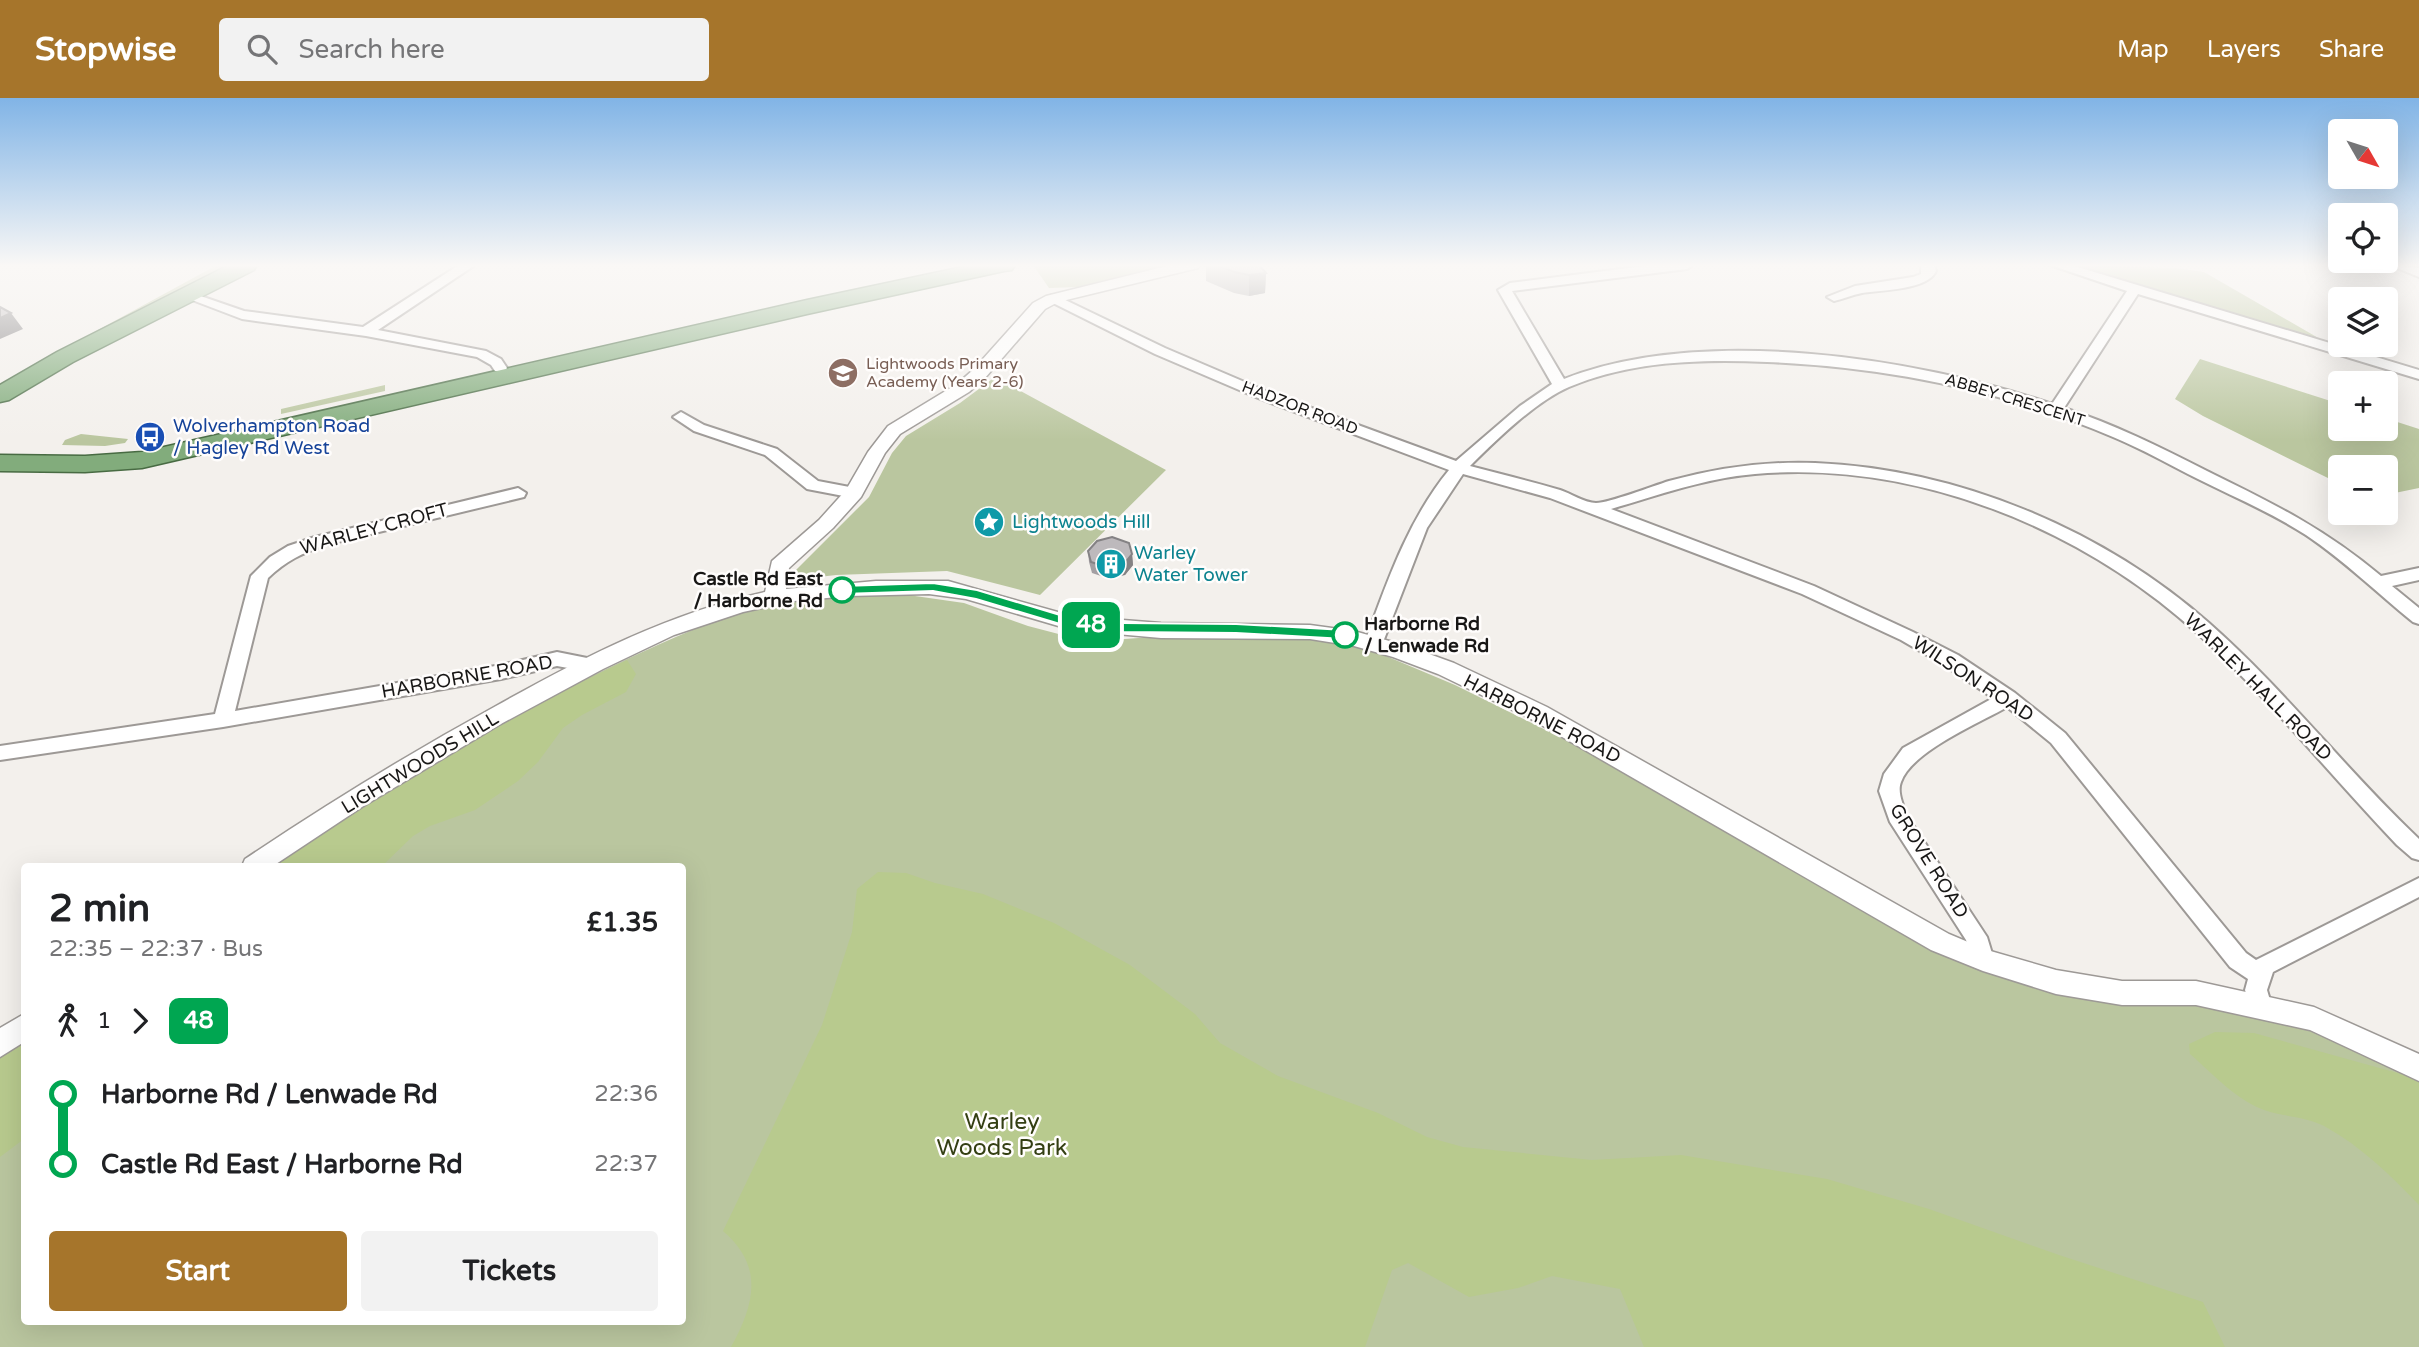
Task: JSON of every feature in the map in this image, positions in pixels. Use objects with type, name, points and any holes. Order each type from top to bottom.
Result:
[{"type":"highway","points":[[0,378],[98,323]]},
{"type":"highway","points":[[0,395],[131,323]]},
{"type":"highway","points":[[0,463],[85,464],[142,460],[711,323]]},
{"type":"highway","points":[[0,443],[56,451],[140,449],[731,323]]},
{"type":"street","points":[[302,323],[366,332],[481,354],[496,362],[501,373]]},
{"type":"street","points":[[366,332],[379,323]]},
{"type":"street","points":[[775,598],[779,566],[826,524],[854,493],[877,452],[894,430],[963,388],[1024,323]]},
{"type":"street","name":"HADZOR ROAD","points":[[1102,323],[1263,395],[1459,468],[1556,494]]},
{"type":"street","points":[[1524,323],[1560,386]]},
{"type":"street","points":[[2056,410],[2111,323]]},
{"type":"street","points":[[2248,323],[2419,375]]},
{"type":"street","name":"ABBEY CRESCENT","points":[[1374,642],[1408,551],[1440,495],[1459,468],[1517,416],[1560,386],[1601,372],[1654,361],[1733,355],[1812,359],[1902,370],[1980,387],[2056,410],[2117,433],[2257,501],[2326,541],[2419,618]]},
{"type":"street","points":[[681,417],[699,428],[771,452],[813,485],[854,493]]},
{"type":"street","points":[[699,428],[714,421]]},
{"type":"street","name":"WARLEY HALL ROAD","points":[[1593,509],[1723,473],[1799,467],[1842,470],[1937,488],[2027,518],[2070,538],[2130,572],[2203,628],[2419,852]]},
{"type":"street","name":"WARLEY CROFT","points":[[223,720],[260,576],[276,561],[294,550],[329,539],[518,492]]},
{"type":"street","name":"WILSON ROAD","points":[[1556,494],[1808,590],[1864,615],[1951,660],[2008,698],[2058,738],[2238,960],[2260,975]]},
{"type":"street","points":[[2377,583],[2419,574]]},
{"type":"street","name":"HARBORNE ROAD","points":[[0,753],[223,720],[501,672],[557,659],[590,665],[706,615],[775,598],[838,590],[933,587],[977,595],[1070,622],[1122,628],[1341,634],[1374,642],[1443,669],[1512,701],[1618,757],[1940,942],[1983,960],[2056,982],[2122,993],[2196,993],[2314,1019],[2419,1068]]},
{"type":"street","name":"LIGHTWOODS HILL","points":[[259,863],[453,740],[590,665]]},
{"type":"street","name":"GROVE ROAD","points":[[1983,960],[1976,937],[1897,816],[1889,791],[1891,779],[1910,753],[2008,698]]},
{"type":"street","points":[[2260,1007],[2256,990],[2264,966],[2419,887]]},
{"type":"street","points":[[0,1044],[21,1028]]},
{"type":"green space","points":[[110,323],[119,323],[49,360],[43,360]]},
{"type":"green space","points":[[2263,323],[2293,323],[2327,343]]},
{"type":"green space","points":[[2200,359],[2328,400],[2328,441],[2398,441],[2398,422],[2419,429],[2419,488],[2398,492],[2398,455],[2328,455],[2328,478],[2203,416],[2175,399]]},
{"type":"green space","points":[[995,377],[1166,470],[1040,595],[947,571],[836,575],[785,581],[869,497],[892,453],[906,436],[960,403]]},
{"type":"green space","points":[[385,385],[385,391],[281,414],[281,409]]},
{"type":"green space","points":[[81,434],[128,439],[125,443],[105,446],[62,445],[65,440]]},
{"type":"green space","points":[[901,594],[964,603],[1028,626],[1070,637],[1112,640],[1164,636],[1328,638],[1367,648],[1455,685],[1568,741],[1917,941],[2165,1003],[2226,1008],[2327,1034],[2419,1077],[2419,1347],[0,1347],[0,1054],[21,1039],[21,1325],[686,1325],[686,863],[276,863],[489,731],[625,660],[728,617],[764,607],[832,598]]},
{"type":"green space","points":[[627,660],[636,674],[626,692],[563,728],[538,762],[518,781],[475,810],[430,826],[413,836],[385,863],[276,863],[490,731]]},
{"type":"green space","name":"Warley Woods Park","points":[[878,872],[906,873],[983,894],[1054,923],[1130,965],[1195,1014],[1220,1043],[1278,1076],[1378,1113],[1427,1137],[1463,1147],[1592,1160],[1681,1155],[1827,1179],[1929,1209],[2203,1302],[2225,1347],[1644,1347],[1620,1289],[1552,1276],[1518,1288],[1469,1297],[1408,1263],[1392,1270],[1365,1347],[731,1347],[746,1316],[751,1286],[745,1258],[723,1231],[822,1025],[852,932],[857,889]]},
{"type":"green space","points":[[2215,1032],[2254,1033],[2419,1079],[2419,1205],[2374,1162],[2338,1134],[2311,1121],[2256,1107],[2226,1087],[2190,1054],[2189,1044]]},
{"type":"green space","points":[[21,1039],[21,1141],[0,1157],[0,1054]]},
{"type":"building","points":[[1112,537],[1129,543],[1132,554],[1124,564],[1106,567],[1091,562],[1088,551],[1097,541]]},
{"type":"bus line","name":"48","points":[[842,590],[933,587],[977,595],[1070,622],[1122,628],[1236,629],[1345,635]]},
{"type":"place","name":"Lightwoods Primary Academy (Years 2-6)","points":[[843,373]]},
{"type":"place","name":"Wolverhampton Road / Hagley Rd West","points":[[150,437]]},
{"type":"place","name":"Lightwoods Hill","points":[[989,522]]},
{"type":"place","name":"Warley Water Tower","points":[[1111,564]]},
{"type":"place","name":"Castle Rd East / Harborne Rd","points":[[842,590]]},
{"type":"place","name":"Harborne Rd / Lenwade Rd","points":[[1345,635]]}]
